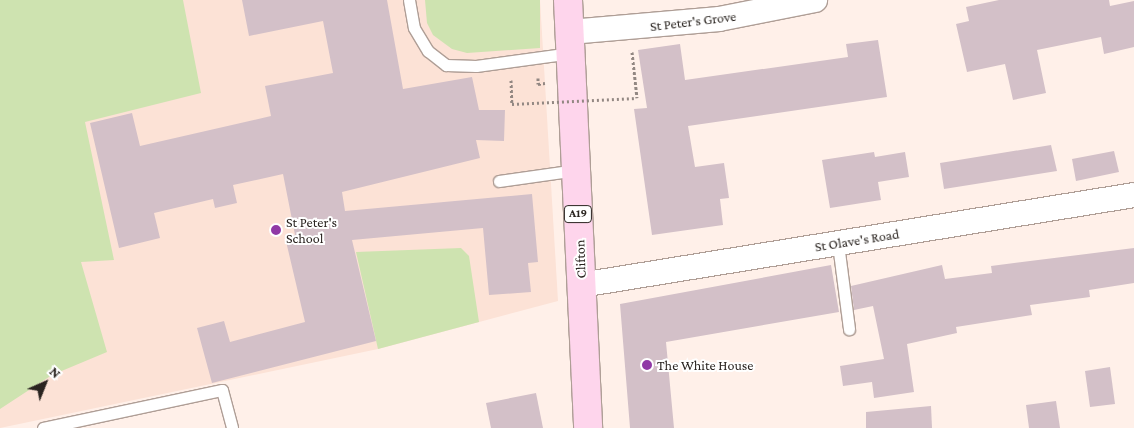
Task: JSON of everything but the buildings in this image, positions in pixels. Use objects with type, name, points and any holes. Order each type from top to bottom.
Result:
[{"type":"main road","name":"Clifton","points":[[568,0],[588,428]]},
{"type":"street","name":"St Peter's Grove","points":[[570,42],[720,20],[814,0]]},
{"type":"street","name":"St Olave's Road","points":[[581,285],[1134,196]]},
{"type":"lane","points":[[409,0],[414,28],[428,51],[446,65],[476,66],[570,42]]},
{"type":"lane","points":[[499,181],[576,170]]},
{"type":"lane","points":[[838,244],[849,329]]},
{"type":"lane","points":[[43,428],[222,390],[232,428]]},
{"type":"path","points":[[511,78],[512,104],[638,98],[632,52]]},
{"type":"shaded area","name":"St Peter's School","points":[[0,0],[540,0],[558,301],[378,349],[0,428]]},
{"type":"green space","points":[[0,0],[183,0],[201,93],[85,122],[114,260],[81,262],[107,352],[52,375],[0,409]]},
{"type":"green space","points":[[425,0],[540,0],[540,48],[467,53],[452,49],[433,35],[427,23]]},
{"type":"green space","points":[[461,248],[469,256],[479,322],[378,349],[356,252]]},
{"type":"place","name":"St Peter's School","points":[[276,230]]},
{"type":"place","name":"The White House","points":[[647,365]]}]
